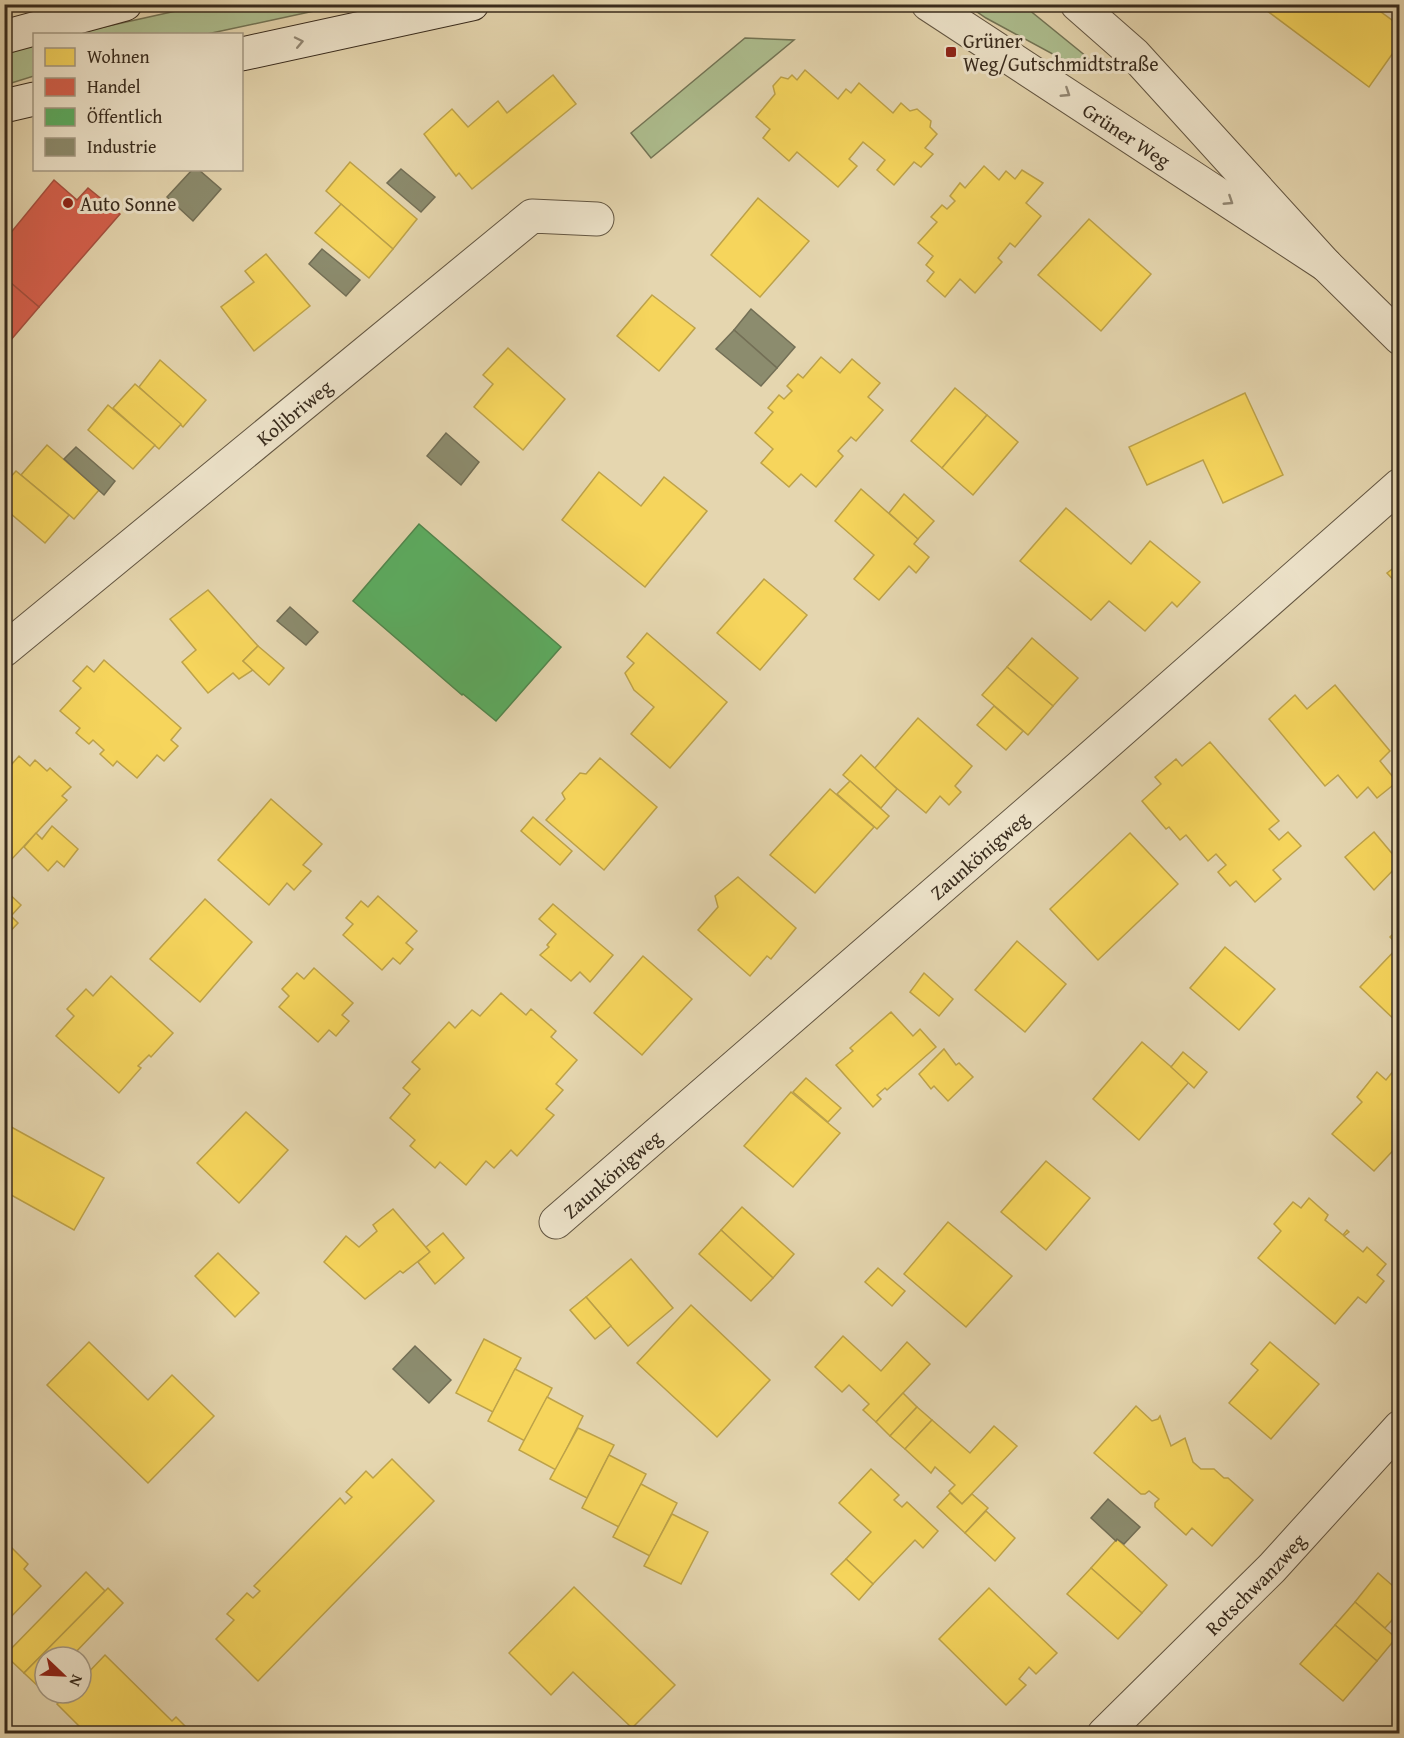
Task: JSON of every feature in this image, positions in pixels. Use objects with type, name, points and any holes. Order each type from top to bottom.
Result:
[{"type":"street","points":[[4,37],[125,4]]},
{"type":"street","points":[[243,54],[472,4]]},
{"type":"street","name":"Grüner Weg","points":[[928,4],[1326,265]]},
{"type":"street","name":"Grüner Weg","points":[[1077,4],[1135,55],[1326,265],[1400,338]]},
{"type":"street","points":[[4,106],[33,99]]},
{"type":"street","name":"Kolibriweg","points":[[4,650],[532,216],[597,219]]},
{"type":"street","name":"Zaunkönigweg","points":[[556,1222],[1071,775],[1400,485]]},
{"type":"street","name":"Rotschwanzweg","points":[[1104,1734],[1272,1568],[1400,1427]]},
{"type":"green space","points":[[203,5],[342,5],[212,33],[77,33]]},
{"type":"green space","points":[[967,5],[1023,5],[1087,57],[1091,62],[1088,71],[1084,71],[986,18]]},
{"type":"green space","points":[[745,38],[794,40],[651,158],[631,133]]},
{"type":"green space","points":[[33,44],[33,76],[5,85],[5,52]]},
{"type":"building: Wohnen","points":[[1271,4],[1370,4],[1400,26],[1400,43],[1369,87],[1266,10]]},
{"type":"building: Wohnen","points":[[805,70],[838,99],[846,89],[851,93],[859,83],[893,113],[901,103],[910,111],[917,109],[931,121],[930,127],[937,134],[925,148],[933,154],[921,167],[914,162],[894,185],[877,170],[885,160],[863,142],[849,159],[857,166],[838,187],[797,152],[789,161],[763,138],[770,129],[756,117],[775,94],[773,86],[781,77],[788,79],[792,75],[797,80]]},
{"type":"building: Wohnen","points":[[553,75],[576,104],[472,189],[459,173],[456,176],[424,134],[452,109],[468,127],[498,101],[507,113]]},
{"type":"building: Wohnen","points":[[350,162],[417,219],[393,249],[326,191]]},
{"type":"building: Wohnen","points":[[984,166],[999,180],[1006,171],[1015,179],[1022,170],[1043,183],[1026,203],[1041,216],[1015,247],[1010,243],[998,258],[1002,262],[975,293],[960,279],[945,297],[927,281],[934,272],[926,265],[933,256],[918,243],[937,222],[931,217],[942,205],[947,209],[955,201],[950,196],[960,183],[965,188]]},
{"type":"building: Wohnen","points":[[758,198],[809,241],[760,297],[711,255]]},
{"type":"building: Wohnen","points":[[341,204],[393,249],[369,278],[315,233]]},
{"type":"building: Wohnen","points":[[1089,219],[1151,274],[1101,331],[1038,275]]},
{"type":"building: Wohnen","points":[[266,254],[310,306],[254,351],[221,307],[254,282],[245,271]]},
{"type":"building: Wohnen","points":[[652,295],[695,328],[659,371],[617,336]]},
{"type":"building: Wohnen","points":[[508,348],[565,399],[523,450],[474,407],[493,384],[483,375]]},
{"type":"building: Wohnen","points":[[821,357],[840,373],[852,359],[880,383],[868,397],[883,410],[856,441],[851,437],[838,451],[843,456],[816,487],[801,474],[789,487],[761,463],[773,449],[755,433],[773,412],[768,408],[779,395],[784,399],[792,391],[787,386],[798,374],[803,378]]},
{"type":"building: Wohnen","points":[[160,360],[206,400],[183,427],[139,387]]},
{"type":"building: Wohnen","points":[[135,384],[181,424],[159,449],[113,408]]},
{"type":"building: Wohnen","points":[[955,388],[987,415],[942,468],[911,441]]},
{"type":"building: Wohnen","points":[[1245,393],[1283,475],[1223,503],[1203,460],[1147,485],[1129,447]]},
{"type":"building: Wohnen","points":[[108,405],[155,445],[133,469],[88,430]]},
{"type":"building: Wohnen","points":[[987,415],[1018,442],[973,495],[942,468]]},
{"type":"building: Wohnen","points":[[47,445],[99,490],[74,519],[21,475]]},
{"type":"building: Wohnen","points":[[16,471],[69,515],[45,543],[4,508],[4,484]]},
{"type":"building: Wohnen","points":[[599,472],[641,506],[664,477],[707,511],[645,587],[562,520]]},
{"type":"building: Wohnen","points":[[861,489],[918,539],[914,544],[929,557],[916,573],[909,566],[879,600],[854,579],[874,555],[835,521]]},
{"type":"building: Wohnen","points":[[904,494],[934,521],[918,539],[889,513]]},
{"type":"building: Wohnen","points":[[1066,508],[1131,564],[1150,541],[1200,582],[1177,607],[1172,602],[1145,631],[1109,601],[1091,620],[1020,561]]},
{"type":"building: Wohnen","points":[[1400,563],[1400,587],[1387,573]]},
{"type":"building: Wohnen","points":[[764,579],[807,615],[760,670],[717,633]]},
{"type":"building: Wohnen","points":[[208,590],[258,646],[243,661],[253,670],[239,679],[233,673],[208,693],[182,662],[196,650],[170,619]]},
{"type":"building: Wohnen","points":[[647,633],[727,702],[670,768],[631,734],[654,707],[634,690],[625,673],[634,663],[627,657]]},
{"type":"building: Wohnen","points":[[1032,638],[1078,678],[1053,706],[1007,667]]},
{"type":"building: Wohnen","points":[[258,646],[284,668],[269,685],[243,661]]},
{"type":"building: Wohnen","points":[[104,660],[181,728],[171,740],[178,746],[164,761],[157,755],[137,778],[117,761],[113,766],[100,754],[104,750],[93,740],[89,744],[76,733],[80,728],[60,711],[81,688],[73,681],[87,666],[94,672]]},
{"type":"building: Wohnen","points":[[1007,667],[1053,706],[1028,735],[982,695]]},
{"type":"building: Wohnen","points":[[1335,685],[1390,751],[1380,761],[1397,782],[1377,798],[1368,787],[1357,798],[1338,775],[1325,786],[1269,719],[1295,695],[1307,709]]},
{"type":"building: Wohnen","points":[[994,706],[1023,731],[1006,750],[977,725]]},
{"type":"building: Wohnen","points":[[918,718],[972,766],[955,786],[961,792],[949,805],[940,796],[926,813],[874,769]]},
{"type":"building: Wohnen","points":[[1210,742],[1279,821],[1269,829],[1279,840],[1288,832],[1301,846],[1273,870],[1281,879],[1255,902],[1236,881],[1230,886],[1218,872],[1226,865],[1216,854],[1208,861],[1186,835],[1180,840],[1169,827],[1166,829],[1142,801],[1161,784],[1155,777],[1176,759],[1182,766]]},
{"type":"building: Wohnen","points":[[861,755],[897,789],[881,808],[843,775]]},
{"type":"building: Wohnen","points":[[19,756],[30,766],[35,760],[47,771],[50,768],[71,787],[62,796],[67,800],[11,860],[4,853],[4,773]]},
{"type":"building: Wohnen","points":[[600,758],[657,807],[604,870],[546,820],[565,799],[562,793],[580,773],[586,774]]},
{"type":"building: Wohnen","points":[[850,781],[889,816],[877,829],[837,794]]},
{"type":"building: Wohnen","points":[[830,789],[874,827],[815,893],[770,855]]},
{"type":"building: Wohnen","points":[[271,799],[322,844],[303,865],[311,871],[294,890],[287,883],[269,905],[218,860]]},
{"type":"building: Wohnen","points":[[533,817],[572,851],[560,865],[521,831]]},
{"type":"building: Wohnen","points":[[52,826],[78,849],[64,867],[57,861],[48,871],[24,847],[36,833],[42,839]]},
{"type":"building: Wohnen","points":[[1374,832],[1400,863],[1374,890],[1345,857]]},
{"type":"building: Wohnen","points":[[1130,833],[1178,884],[1098,960],[1050,909]]},
{"type":"building: Wohnen","points":[[738,877],[796,928],[771,959],[767,956],[750,976],[698,930],[718,907],[715,896]]},
{"type":"building: Wohnen","points":[[4,889],[21,905],[11,916],[18,923],[4,938]]},
{"type":"building: Wohnen","points":[[378,896],[417,931],[406,943],[413,949],[400,964],[393,958],[382,970],[343,935],[353,924],[346,918],[361,901],[368,907]]},
{"type":"building: Wohnen","points":[[205,899],[252,942],[200,1002],[150,959]]},
{"type":"building: Wohnen","points":[[553,904],[613,955],[590,982],[580,972],[571,981],[540,955],[549,947],[547,945],[556,934],[539,919]]},
{"type":"building: Wohnen","points":[[1400,927],[1400,946],[1399,946],[1390,937]]},
{"type":"building: Wohnen","points":[[1017,941],[1066,984],[1025,1032],[975,990]]},
{"type":"building: Wohnen","points":[[1400,946],[1400,1025],[1360,987]]},
{"type":"building: Wohnen","points":[[1225,947],[1275,989],[1239,1030],[1190,988]]},
{"type":"building: Wohnen","points":[[643,956],[692,999],[642,1055],[594,1013]]},
{"type":"building: Wohnen","points":[[314,968],[353,1003],[342,1015],[349,1021],[336,1036],[329,1030],[318,1042],[279,1007],[289,996],[282,989],[297,973],[304,979]]},
{"type":"building: Wohnen","points":[[924,973],[953,999],[939,1016],[910,992]]},
{"type":"building: Wohnen","points":[[111,976],[173,1033],[151,1057],[149,1055],[138,1066],[141,1068],[119,1093],[56,1036],[74,1016],[67,1009],[86,989],[93,996]]},
{"type":"building: Wohnen","points":[[501,993],[526,1015],[531,1009],[556,1031],[551,1037],[577,1060],[556,1084],[563,1090],[546,1109],[554,1115],[517,1156],[511,1150],[494,1168],[486,1161],[466,1185],[440,1162],[435,1168],[410,1146],[415,1140],[390,1118],[410,1094],[403,1088],[420,1069],[412,1062],[449,1022],[455,1028],[472,1010],[480,1016]]},
{"type":"building: Wohnen","points":[[891,1012],[913,1036],[920,1029],[936,1047],[887,1090],[885,1088],[877,1095],[881,1099],[873,1107],[836,1065],[853,1051],[850,1048]]},
{"type":"building: Wohnen","points":[[1142,1042],[1189,1082],[1139,1140],[1093,1099]]},
{"type":"building: Wohnen","points":[[944,1049],[956,1065],[959,1063],[973,1077],[948,1101],[934,1086],[931,1089],[919,1074]]},
{"type":"building: Wohnen","points":[[1183,1052],[1207,1072],[1194,1088],[1171,1067]]},
{"type":"building: Wohnen","points":[[1394,1070],[1400,1076],[1400,1143],[1374,1171],[1332,1134],[1362,1102],[1357,1097],[1377,1072],[1386,1080]]},
{"type":"building: Wohnen","points":[[806,1078],[841,1108],[828,1122],[793,1092]]},
{"type":"building: Wohnen","points":[[791,1092],[840,1133],[793,1187],[744,1146]]},
{"type":"building: Wohnen","points":[[246,1112],[288,1150],[239,1203],[197,1163]]},
{"type":"building: Wohnen","points":[[4,1123],[104,1178],[74,1230],[4,1191]]},
{"type":"building: Wohnen","points":[[1046,1161],[1090,1198],[1046,1250],[1001,1212]]},
{"type":"building: Wohnen","points":[[1309,1198],[1328,1215],[1325,1220],[1343,1235],[1347,1230],[1349,1232],[1344,1236],[1363,1252],[1367,1247],[1386,1264],[1377,1275],[1384,1281],[1366,1303],[1358,1297],[1335,1324],[1258,1258],[1281,1231],[1274,1224],[1293,1202],[1301,1208]]},
{"type":"building: Wohnen","points":[[742,1207],[794,1254],[773,1278],[721,1230]]},
{"type":"building: Wohnen","points":[[393,1209],[430,1252],[403,1273],[400,1271],[365,1299],[324,1262],[346,1236],[359,1247],[377,1231],[373,1225]]},
{"type":"building: Wohnen","points":[[948,1222],[1012,1276],[966,1327],[904,1274]]},
{"type":"building: Wohnen","points":[[721,1230],[773,1278],[751,1301],[699,1254]]},
{"type":"building: Wohnen","points":[[443,1233],[464,1258],[435,1284],[418,1262],[430,1252],[426,1247]]},
{"type":"building: Wohnen","points":[[218,1253],[259,1293],[235,1317],[195,1276]]},
{"type":"building: Wohnen","points":[[631,1259],[673,1308],[628,1346],[586,1297]]},
{"type":"building: Wohnen","points":[[878,1268],[905,1291],[892,1306],[865,1282]]},
{"type":"building: Wohnen","points":[[586,1297],[611,1326],[595,1339],[570,1310]]},
{"type":"building: Wohnen","points":[[691,1305],[770,1380],[717,1437],[637,1363]]},
{"type":"building: Wohnen","points":[[843,1336],[881,1371],[907,1342],[930,1364],[876,1422],[863,1410],[869,1404],[849,1385],[842,1392],[815,1367]]},
{"type":"building: Wohnen","points":[[484,1339],[521,1358],[493,1412],[456,1393]]},
{"type":"building: Wohnen","points":[[89,1342],[148,1400],[172,1375],[214,1416],[148,1483],[47,1385]]},
{"type":"building: Wohnen","points":[[1270,1342],[1319,1384],[1271,1439],[1229,1403],[1258,1370],[1251,1364]]},
{"type":"building: Wohnen","points":[[515,1369],[552,1388],[525,1441],[488,1421]]},
{"type":"building: Wohnen","points":[[903,1393],[917,1407],[890,1436],[876,1422]]},
{"type":"building: Wohnen","points":[[547,1397],[583,1416],[556,1470],[519,1450]]},
{"type":"building: Wohnen","points":[[1136,1406],[1152,1421],[1160,1416],[1171,1446],[1185,1438],[1193,1462],[1201,1469],[1214,1469],[1253,1500],[1212,1546],[1192,1528],[1186,1535],[1155,1507],[1159,1499],[1149,1491],[1141,1494],[1094,1453]]},
{"type":"building: Wohnen","points":[[917,1407],[932,1420],[905,1449],[890,1436]]},
{"type":"building: Wohnen","points":[[932,1420],[970,1453],[994,1426],[1017,1446],[962,1504],[949,1491],[955,1485],[935,1467],[931,1473],[905,1449]]},
{"type":"building: Wohnen","points":[[578,1428],[614,1445],[587,1498],[550,1479]]},
{"type":"building: Wohnen","points":[[609,1455],[646,1474],[619,1527],[582,1508]]},
{"type":"building: Wohnen","points":[[392,1459],[434,1501],[258,1681],[216,1639],[234,1620],[227,1614],[247,1593],[253,1598],[260,1591],[254,1586],[340,1498],[345,1504],[352,1497],[346,1492],[366,1471],[373,1478]]},
{"type":"building: Wohnen","points":[[871,1469],[899,1495],[894,1500],[902,1507],[907,1502],[938,1531],[923,1548],[915,1540],[873,1584],[846,1559],[871,1532],[839,1503]]},
{"type":"building: Wohnen","points":[[641,1484],[677,1503],[650,1556],[613,1537]]},
{"type":"building: Wohnen","points":[[950,1493],[962,1504],[972,1494],[988,1508],[965,1533],[937,1507]]},
{"type":"building: Wohnen","points":[[986,1511],[1015,1538],[995,1561],[965,1533]]},
{"type":"building: Wohnen","points":[[672,1514],[708,1532],[681,1584],[644,1566]]},
{"type":"building: Wohnen","points":[[1117,1539],[1167,1585],[1142,1613],[1091,1568]]},
{"type":"building: Wohnen","points":[[8,1544],[28,1564],[24,1569],[41,1586],[4,1624],[4,1549]]},
{"type":"building: Wohnen","points":[[846,1559],[873,1584],[859,1600],[831,1574]]},
{"type":"building: Wohnen","points":[[1091,1568],[1142,1613],[1118,1639],[1067,1594]]},
{"type":"building: Wohnen","points":[[86,1572],[105,1591],[52,1645],[33,1645],[33,1664],[24,1673],[5,1655]]},
{"type":"building: Wohnen","points":[[1378,1573],[1400,1592],[1400,1611],[1385,1628],[1355,1602]]},
{"type":"building: Wohnen","points":[[574,1587],[675,1685],[632,1728],[573,1672],[551,1695],[509,1653]]},
{"type":"building: Wohnen","points":[[108,1588],[123,1603],[83,1645],[52,1645]]},
{"type":"building: Wohnen","points":[[989,1588],[1057,1653],[1036,1674],[1029,1667],[1019,1679],[1026,1685],[1006,1705],[939,1639]]},
{"type":"building: Wohnen","points":[[1355,1602],[1396,1638],[1377,1661],[1335,1625]]},
{"type":"building: Wohnen","points":[[1335,1625],[1377,1661],[1343,1701],[1300,1664]]},
{"type":"building: Wohnen","points":[[105,1655],[172,1721],[176,1717],[193,1734],[87,1734],[58,1705],[93,1705],[93,1668]]},
{"type":"building: Wohnen","points":[[33,1664],[33,1681],[24,1673]]},
{"type":"building: Handel","points":[[54,180],[77,200],[88,188],[120,214],[39,307],[4,277],[4,241]]},
{"type":"building: Handel","points":[[4,277],[39,307],[4,348]]},
{"type":"building: Öffentlich","points":[[419,524],[561,647],[496,721],[462,695],[353,601]]},
{"type":"building: Industrie","points":[[401,169],[435,197],[421,212],[387,183]]},
{"type":"building: Industrie","points":[[191,171],[200,171],[221,189],[193,221],[167,197]]},
{"type":"building: Industrie","points":[[322,249],[360,280],[346,296],[309,264]]},
{"type":"building: Industrie","points":[[751,309],[795,347],[777,368],[734,330]]},
{"type":"building: Industrie","points":[[734,330],[777,368],[761,386],[716,349]]},
{"type":"building: Industrie","points":[[446,433],[479,462],[461,485],[427,456]]},
{"type":"building: Industrie","points":[[76,447],[115,481],[104,495],[64,459]]},
{"type":"building: Industrie","points":[[290,607],[318,632],[306,645],[277,621]]},
{"type":"building: Industrie","points":[[415,1346],[451,1380],[429,1403],[393,1369]]},
{"type":"building: Industrie","points":[[1108,1499],[1140,1527],[1124,1544],[1117,1539],[1116,1541],[1091,1518]]},
{"type":"place","name":"Grüner Weg/Gutschmidtstraße","points":[[951,52]]},
{"type":"place","name":"Auto Sonne","points":[[68,203]]}]
